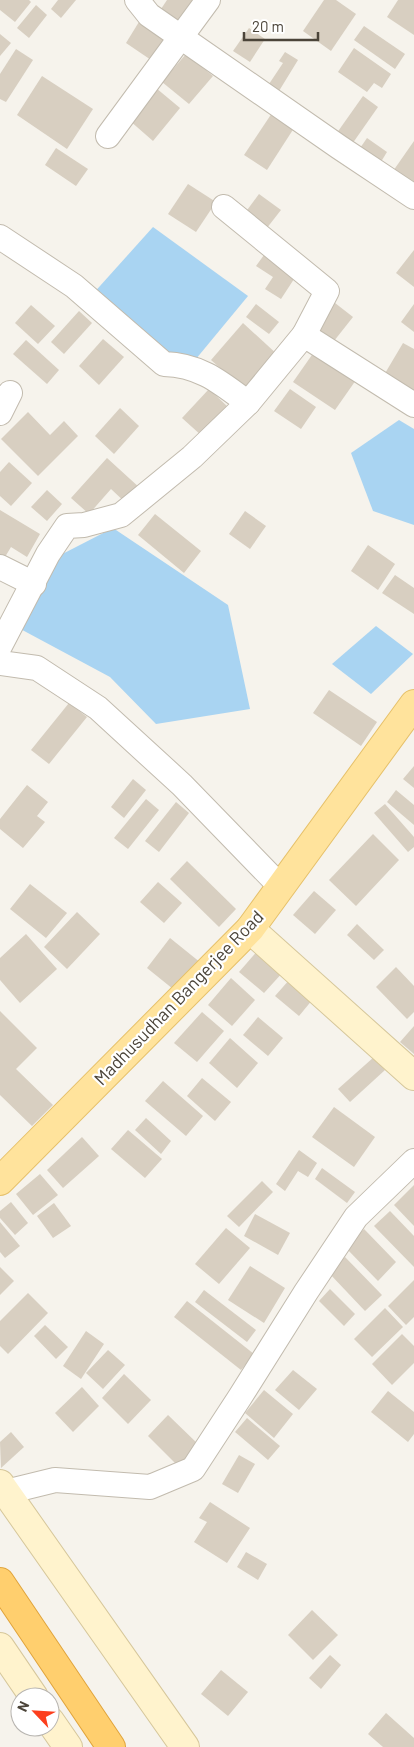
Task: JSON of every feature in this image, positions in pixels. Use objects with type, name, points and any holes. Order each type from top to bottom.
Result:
[{"type":"highway","points":[[0,1582],[111,1747]]},
{"type":"main road","name":"Madhusudhan Bangerjee Road","points":[[0,1181],[250,928],[282,887],[414,704]]},
{"type":"street","points":[[137,0],[148,15],[338,147],[414,197]]},
{"type":"street","points":[[108,136],[208,0]]},
{"type":"street","points":[[0,646],[48,554],[67,526],[84,525],[122,515],[192,457],[248,403],[304,335],[327,291],[224,207]]},
{"type":"street","points":[[0,237],[74,286],[164,364],[180,364],[212,376],[248,403]]},
{"type":"street","points":[[304,335],[414,405]]},
{"type":"street","points":[[0,567],[34,584]]},
{"type":"street","points":[[0,663],[37,668],[98,708],[182,785],[282,887]]},
{"type":"street","points":[[250,928],[414,1076]]},
{"type":"street","points":[[185,1747],[3,1488],[55,1480],[150,1488],[193,1469],[356,1217],[414,1161]]},
{"type":"street","points":[[0,1647],[27,1687]]},
{"type":"street","points":[[60,1735],[68,1747]]},
{"type":"water","points":[[153,227],[248,296],[186,371],[91,296]]},
{"type":"water","points":[[399,420],[414,429],[414,525],[373,511],[351,453]]},
{"type":"water","points":[[113,528],[228,605],[250,709],[156,724],[110,677],[13,625],[41,565]]},
{"type":"water","points":[[376,626],[413,654],[371,694],[332,664]]},
{"type":"building","points":[[0,0],[29,0],[31,2],[15,22],[0,10]]},
{"type":"building","points":[[58,0],[76,0],[61,18],[51,9]]},
{"type":"building","points":[[167,0],[200,0],[179,30],[157,15]]},
{"type":"building","points":[[324,0],[336,0],[356,14],[331,51],[303,31]]},
{"type":"building","points":[[398,0],[414,0],[414,35],[387,17]]},
{"type":"building","points":[[36,5],[47,15],[29,38],[17,28]]},
{"type":"building","points":[[142,17],[171,36],[154,62],[126,43]]},
{"type":"building","points":[[364,26],[405,54],[395,69],[354,40]]},
{"type":"building","points":[[249,28],[265,39],[250,62],[233,51]]},
{"type":"building","points":[[0,34],[11,43],[0,56]]},
{"type":"building","points":[[354,48],[391,74],[382,88],[374,83],[367,92],[338,72]]},
{"type":"building","points":[[16,49],[33,60],[6,102],[0,99],[0,74]]},
{"type":"building","points":[[285,52],[298,60],[279,91],[269,84],[283,63],[279,61]]},
{"type":"building","points":[[186,54],[213,76],[189,104],[162,82]]},
{"type":"building","points":[[42,76],[93,109],[67,149],[17,115]]},
{"type":"building","points":[[156,88],[180,108],[153,141],[129,120]]},
{"type":"building","points":[[363,96],[378,107],[350,147],[334,137]]},
{"type":"building","points":[[274,110],[296,125],[267,170],[244,155]]},
{"type":"building","points":[[367,138],[387,152],[379,165],[358,151]]},
{"type":"building","points":[[414,141],[414,190],[391,174]]},
{"type":"building","points":[[56,148],[88,169],[76,186],[45,165]]},
{"type":"building","points":[[188,184],[216,202],[196,232],[168,214]]},
{"type":"building","points":[[259,194],[281,210],[263,233],[242,217]]},
{"type":"building","points":[[414,250],[414,287],[396,273]]},
{"type":"building","points":[[264,255],[296,276],[281,299],[265,289],[273,277],[256,266]]},
{"type":"building","points":[[335,303],[353,317],[334,341],[316,327]]},
{"type":"building","points":[[256,304],[279,322],[269,334],[246,317]]},
{"type":"building","points":[[414,304],[414,332],[401,322]]},
{"type":"building","points":[[31,305],[55,326],[38,344],[15,323]]},
{"type":"building","points":[[79,311],[92,323],[64,354],[51,342]]},
{"type":"building","points":[[243,323],[279,356],[247,392],[211,360]]},
{"type":"building","points":[[103,339],[124,357],[99,385],[79,366]]},
{"type":"building","points":[[26,340],[59,370],[47,384],[13,354]]},
{"type":"building","points":[[403,343],[414,349],[414,393],[384,375]]},
{"type":"building","points":[[314,352],[356,380],[335,410],[293,382]]},
{"type":"building","points":[[209,389],[228,407],[202,436],[182,418]]},
{"type":"building","points":[[290,389],[316,407],[301,429],[274,411]]},
{"type":"building","points":[[120,408],[139,426],[114,454],[95,436]]},
{"type":"building","points":[[28,412],[50,435],[64,421],[78,436],[38,476],[1,439]]},
{"type":"building","points":[[107,458],[141,489],[127,504],[111,489],[89,514],[71,498]]},
{"type":"building","points":[[9,462],[32,483],[11,506],[0,496],[0,472]]},
{"type":"building","points":[[47,490],[62,504],[47,521],[31,507]]},
{"type":"building","points":[[0,510],[40,534],[27,557],[11,547],[2,562],[0,561]]},
{"type":"building","points":[[245,511],[266,526],[250,549],[229,534]]},
{"type":"building","points":[[155,514],[201,551],[184,573],[138,535]]},
{"type":"building","points":[[368,545],[395,564],[378,590],[351,571]]},
{"type":"building","points":[[395,575],[414,588],[414,614],[382,593]]},
{"type":"building","points":[[329,690],[377,722],[361,746],[313,713]]},
{"type":"building","points":[[69,703],[87,717],[49,764],[31,750]]},
{"type":"building","points":[[414,766],[414,788],[403,779]]},
{"type":"building","points":[[133,779],[146,790],[124,818],[111,807]]},
{"type":"building","points":[[27,785],[48,802],[37,816],[45,822],[23,848],[0,829],[0,819]]},
{"type":"building","points":[[396,790],[414,805],[414,825],[387,802]]},
{"type":"building","points":[[146,799],[159,810],[128,849],[114,838]]},
{"type":"building","points":[[176,802],[189,813],[159,852],[145,841]]},
{"type":"building","points":[[385,804],[414,837],[414,847],[408,852],[374,813]]},
{"type":"building","points":[[373,834],[399,860],[356,906],[329,880]]},
{"type":"building","points":[[187,861],[236,909],[219,927],[170,879]]},
{"type":"building","points":[[158,882],[182,903],[164,923],[140,902]]},
{"type":"building","points":[[30,884],[67,913],[46,938],[10,909]]},
{"type":"building","points":[[314,891],[336,910],[315,934],[293,915]]},
{"type":"building","points":[[77,912],[100,934],[67,969],[44,947]]},
{"type":"building","points":[[357,924],[384,950],[374,960],[347,935]]},
{"type":"building","points":[[26,934],[57,969],[20,1003],[0,980],[0,958]]},
{"type":"building","points":[[170,938],[201,963],[178,993],[147,968]]},
{"type":"building","points":[[259,949],[284,971],[264,993],[239,972]]},
{"type":"building","points":[[396,967],[414,986],[414,1012],[407,1019],[376,987]]},
{"type":"building","points":[[231,978],[255,1000],[232,1026],[208,1005]]},
{"type":"building","points":[[290,979],[313,999],[299,1016],[275,996]]},
{"type":"building","points":[[0,1011],[37,1048],[16,1069],[53,1105],[32,1126],[0,1095]]},
{"type":"building","points":[[202,1012],[224,1031],[197,1062],[174,1043]]},
{"type":"building","points":[[258,1017],[283,1038],[268,1056],[243,1035]]},
{"type":"building","points":[[414,1026],[414,1054],[400,1042]]},
{"type":"building","points":[[230,1038],[258,1063],[237,1088],[209,1063]]},
{"type":"building","points":[[374,1057],[385,1070],[350,1102],[338,1089]]},
{"type":"building","points":[[202,1078],[231,1102],[215,1121],[187,1096]]},
{"type":"building","points":[[163,1081],[203,1116],[186,1136],[145,1101]]},
{"type":"building","points":[[334,1107],[375,1137],[354,1167],[312,1137]]},
{"type":"building","points":[[146,1118],[171,1141],[161,1154],[135,1130]]},
{"type":"building","points":[[128,1130],[162,1159],[145,1178],[111,1149]]},
{"type":"building","points":[[82,1137],[99,1156],[63,1188],[47,1170]]},
{"type":"building","points":[[299,1150],[317,1163],[308,1177],[298,1171],[285,1191],[276,1184]]},
{"type":"building","points":[[322,1168],[355,1192],[347,1203],[315,1179]]},
{"type":"building","points":[[40,1174],[58,1195],[33,1215],[16,1194]]},
{"type":"building","points":[[262,1181],[273,1192],[239,1227],[227,1216]]},
{"type":"building","points":[[414,1185],[414,1226],[394,1205]]},
{"type":"building","points":[[11,1202],[28,1223],[15,1235],[0,1218],[0,1211]]},
{"type":"building","points":[[54,1203],[71,1226],[53,1238],[37,1216]]},
{"type":"building","points":[[390,1211],[414,1236],[414,1267],[374,1226]]},
{"type":"building","points":[[255,1214],[290,1233],[278,1255],[244,1236]]},
{"type":"building","points":[[0,1222],[20,1246],[5,1258],[0,1252]]},
{"type":"building","points":[[226,1228],[250,1248],[219,1284],[195,1264]]},
{"type":"building","points":[[364,1229],[396,1262],[378,1281],[346,1248]]},
{"type":"building","points":[[345,1257],[382,1295],[365,1311],[329,1273]]},
{"type":"building","points":[[250,1266],[285,1288],[264,1323],[228,1300]]},
{"type":"building","points":[[0,1267],[14,1281],[0,1295]]},
{"type":"building","points":[[414,1280],[414,1317],[406,1325],[388,1306]]},
{"type":"building","points":[[330,1289],[355,1314],[344,1326],[319,1301]]},
{"type":"building","points":[[204,1290],[256,1330],[247,1342],[195,1302]]},
{"type":"building","points":[[28,1293],[48,1313],[8,1354],[0,1346],[0,1321]]},
{"type":"building","points":[[187,1301],[254,1354],[241,1370],[174,1317]]},
{"type":"building","points":[[385,1308],[403,1327],[372,1357],[354,1339]]},
{"type":"building","points":[[45,1325],[68,1347],[56,1359],[34,1336]]},
{"type":"building","points":[[86,1331],[104,1344],[81,1379],[63,1366]]},
{"type":"building","points":[[402,1334],[414,1346],[414,1363],[392,1385],[372,1364]]},
{"type":"building","points":[[108,1350],[125,1365],[103,1389],[86,1373]]},
{"type":"building","points":[[293,1370],[317,1389],[299,1410],[275,1390]]},
{"type":"building","points":[[124,1374],[151,1400],[128,1424],[102,1398]]},
{"type":"building","points":[[82,1387],[99,1406],[73,1432],[55,1413]]},
{"type":"building","points":[[264,1390],[293,1414],[274,1438],[245,1413]]},
{"type":"building","points":[[388,1391],[414,1412],[414,1434],[408,1442],[371,1412]]},
{"type":"building","points":[[168,1415],[199,1445],[178,1466],[148,1436]]},
{"type":"building","points":[[247,1418],[280,1446],[268,1460],[235,1432]]},
{"type":"building","points":[[11,1432],[24,1447],[1,1468],[0,1442]]},
{"type":"building","points":[[239,1455],[255,1464],[238,1493],[222,1484]]},
{"type":"building","points":[[210,1502],[250,1528],[227,1563],[194,1542],[207,1522],[199,1518]]},
{"type":"building","points":[[246,1552],[267,1564],[258,1580],[237,1567]]},
{"type":"building","points":[[312,1610],[338,1635],[313,1660],[288,1635]]},
{"type":"building","points":[[330,1655],[341,1665],[321,1689],[309,1678]]},
{"type":"building","points":[[221,1670],[248,1692],[228,1716],[201,1694]]},
{"type":"building","points":[[386,1713],[414,1738],[414,1747],[383,1747],[368,1734]]}]
